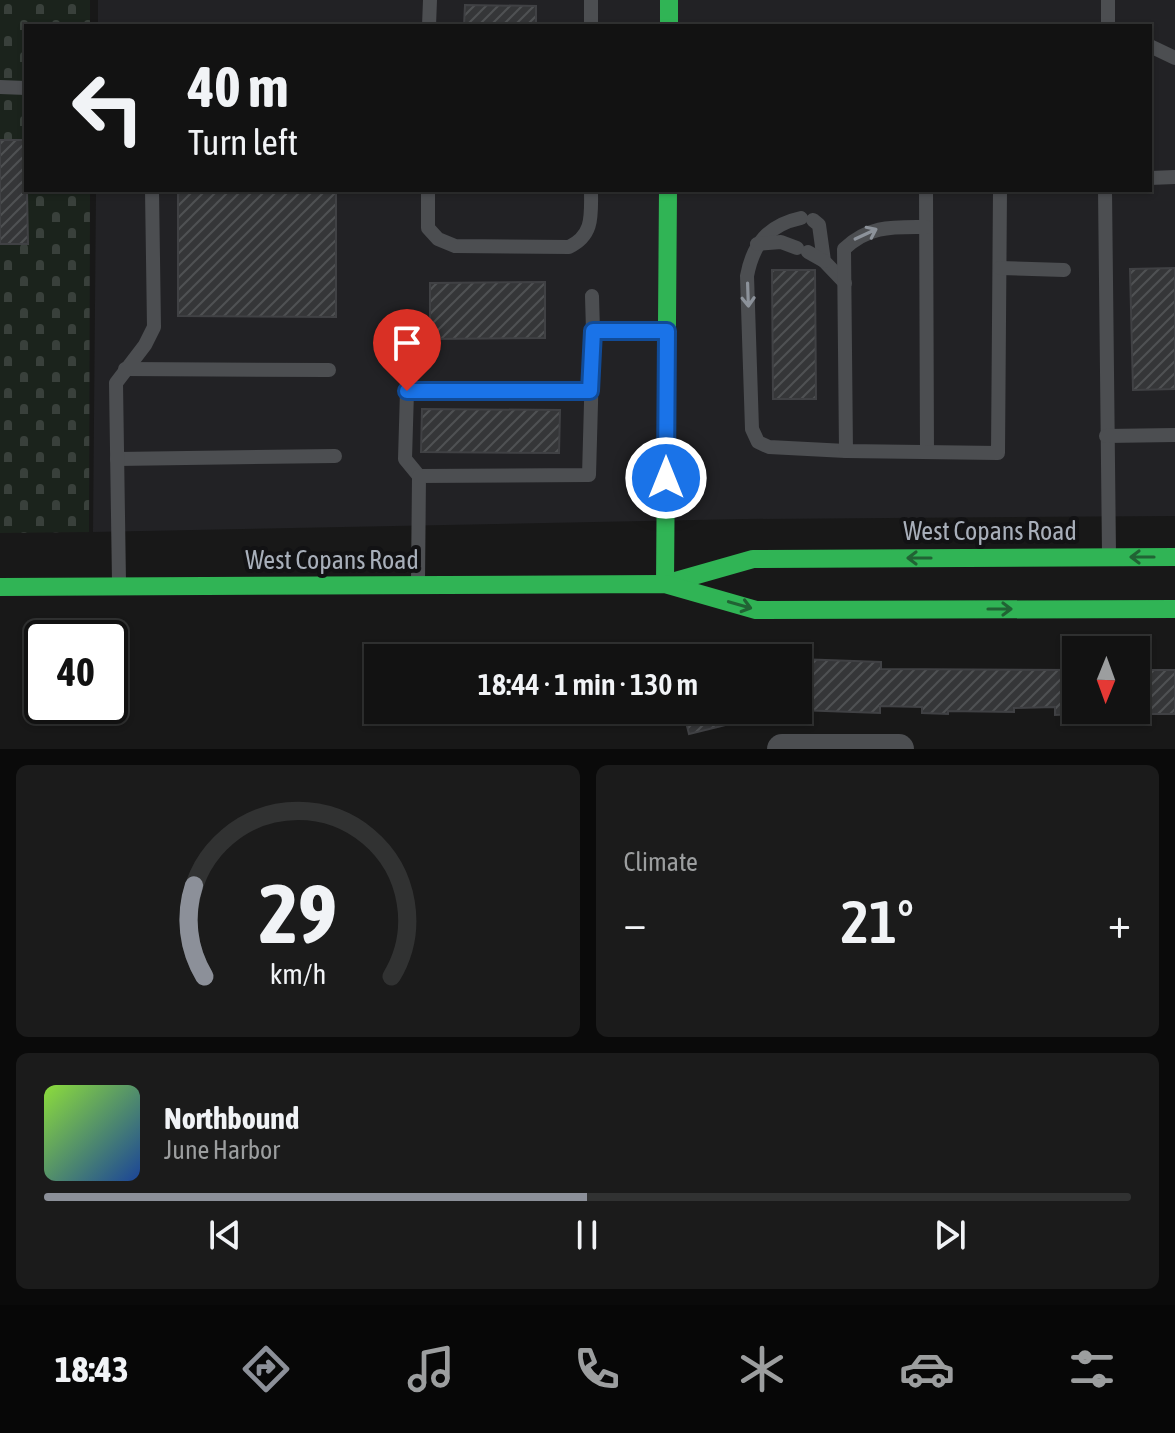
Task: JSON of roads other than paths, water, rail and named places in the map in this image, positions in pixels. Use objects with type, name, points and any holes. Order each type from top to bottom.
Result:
[{"type":"main road","points":[[669,0],[669,24]]},
{"type":"main road","points":[[665,584],[668,192]]},
{"type":"main road","name":"West Copans Road","points":[[0,587],[665,584],[753,559],[1175,557]]},
{"type":"main road","name":"West Copans Road","points":[[665,584],[756,610],[1175,609]]},
{"type":"street","points":[[782,749],[899,749]]},
{"type":"lane","points":[[429,24],[430,0]]},
{"type":"lane","points":[[591,0],[591,24]]},
{"type":"lane","points":[[1108,0],[1108,24]]},
{"type":"lane","points":[[1152,47],[1175,58]]},
{"type":"lane","points":[[0,87],[24,88]]},
{"type":"lane","points":[[1152,178],[1175,177]]},
{"type":"lane","points":[[119,587],[116,383],[145,345],[154,327],[152,192]]},
{"type":"lane","points":[[428,192],[428,228],[438,239],[455,246],[555,247],[569,247],[583,240],[591,224],[591,192]]},
{"type":"lane","points":[[926,192],[927,452]]},
{"type":"lane","points":[[824,261],[819,225],[807,219],[777,224],[757,244],[747,276],[752,429],[758,442],[769,447],[846,451],[998,453],[1000,192]]},
{"type":"lane","points":[[1105,192],[1109,557]]},
{"type":"lane","points":[[846,451],[844,249],[860,234],[881,227],[926,227]]},
{"type":"lane","points":[[757,244],[781,242],[802,250],[824,261],[845,284]]},
{"type":"lane","points":[[1000,268],[1064,270]]},
{"type":"lane","points":[[419,476],[589,475],[592,296]]},
{"type":"lane","points":[[593,331],[667,331]]},
{"type":"lane","points":[[125,369],[329,370]]},
{"type":"lane","points":[[418,585],[419,476],[405,459],[407,391],[590,391]]},
{"type":"lane","points":[[1106,436],[1175,435]]},
{"type":"lane","points":[[117,459],[335,456]]}]
